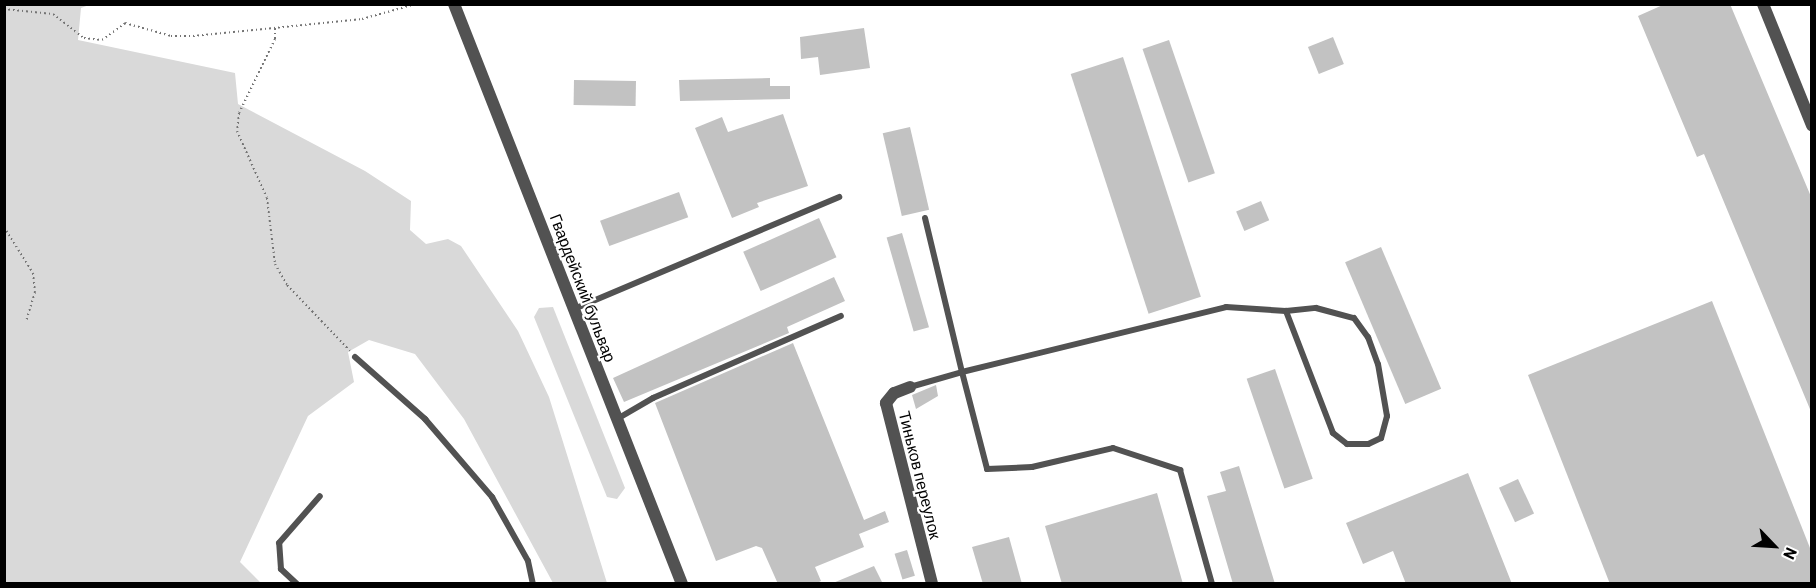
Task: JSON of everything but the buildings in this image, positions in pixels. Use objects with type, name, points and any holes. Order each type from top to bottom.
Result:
[{"type":"street","name":"Гвардейский бульвар","points":[[454,4],[682,584]]},
{"type":"street","points":[[1763,4],[1812,124]]},
{"type":"street","name":"Тиньков переулок","points":[[910,387],[894,393],[886,403],[932,584]]},
{"type":"lane","points":[[574,309],[839,197]]},
{"type":"lane","points":[[925,219],[987,469],[1032,467],[1113,448],[1180,470],[1212,584]]},
{"type":"lane","points":[[910,387],[1226,307],[1286,311],[1316,308],[1354,318],[1378,364],[1387,416],[1381,438],[1368,444],[1347,444],[1333,433],[1286,311]]},
{"type":"lane","points":[[617,419],[653,398],[841,316]]},
{"type":"lane","points":[[355,357],[425,418],[492,497],[528,561],[533,584]]},
{"type":"lane","points":[[297,584],[281,569],[279,543],[320,496]]},
{"type":"path","points":[[4,9],[53,14],[84,38],[102,40],[125,23],[171,36],[362,19],[416,4]]},
{"type":"path","points":[[274,27],[272,47],[239,113],[237,131],[267,198],[275,264],[287,285],[355,357]]},
{"type":"path","points":[[4,227],[33,273],[35,292],[26,321]]},
{"type":"shaded area","points":[[4,5],[89,5],[81,8],[78,40],[235,73],[238,104],[365,171],[411,201],[410,230],[426,244],[448,239],[461,246],[518,331],[549,397],[607,583],[553,583],[464,419],[415,354],[369,340],[348,352],[354,382],[308,416],[240,562],[261,583],[5,583]]},
{"type":"shaded area","points":[[553,307],[625,488],[617,499],[607,497],[534,317],[539,308]]}]
